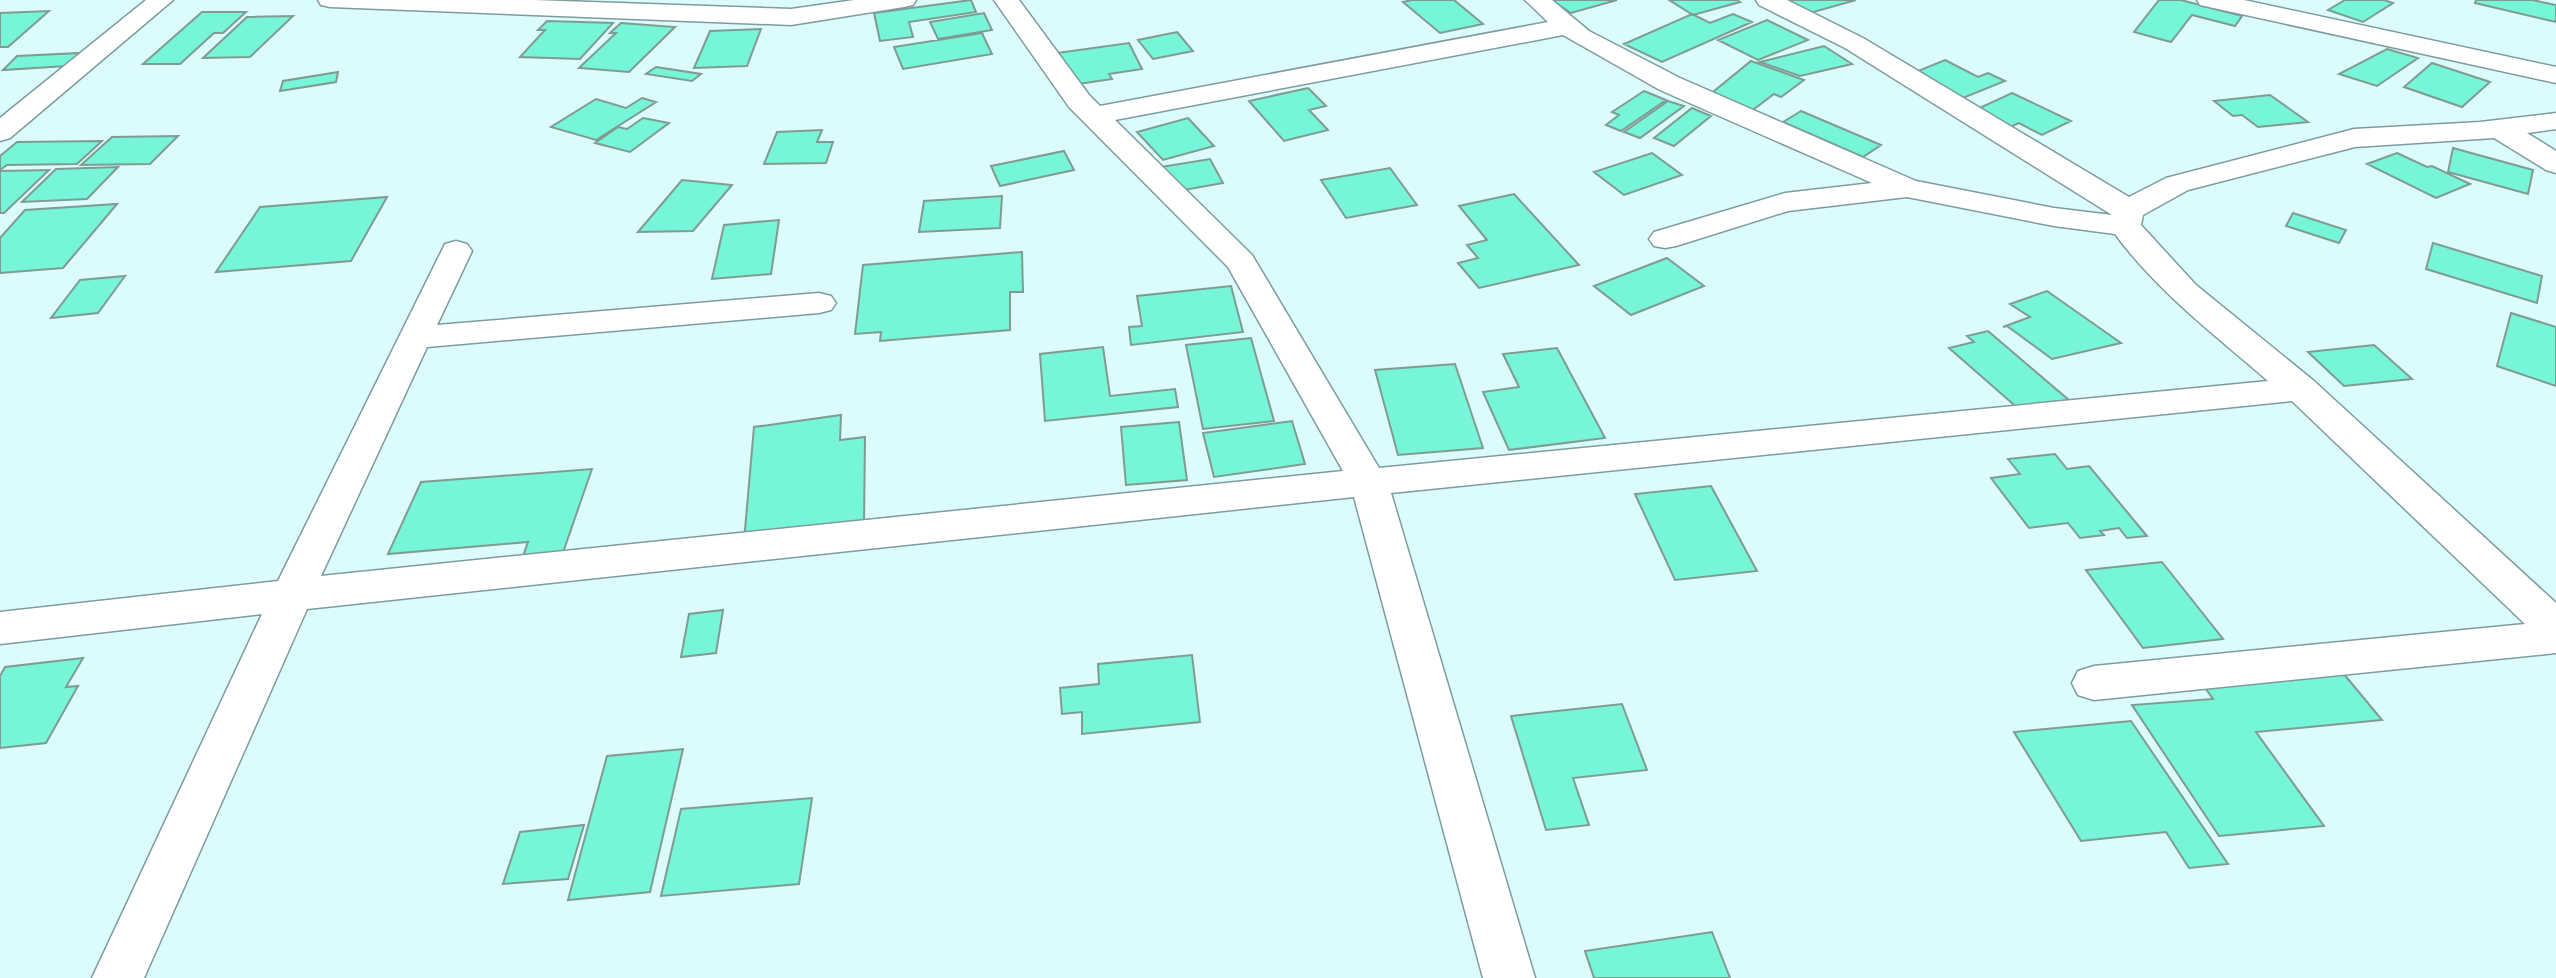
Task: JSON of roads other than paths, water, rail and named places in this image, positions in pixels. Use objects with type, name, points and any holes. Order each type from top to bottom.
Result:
[{"type":"street","points":[[0,132],[161,0]]},
{"type":"street","points":[[330,0],[791,17],[904,0]]},
{"type":"street","points":[[1006,0],[1079,101],[1241,262],[1369,483],[1509,978]]},
{"type":"street","points":[[1537,0],[1580,36],[1670,84],[1908,188],[2054,218],[2127,218],[2177,184],[2354,138],[2500,129],[2556,121]]},
{"type":"street","points":[[1768,0],[1854,43],[2127,218],[2136,242],[2194,300],[2301,389],[2556,628]]},
{"type":"street","points":[[2209,0],[2556,75]]},
{"type":"street","points":[[1094,116],[1568,26]]},
{"type":"street","points":[[2500,129],[2556,164]]},
{"type":"street","points":[[1665,239],[1785,202],[1908,188]]},
{"type":"street","points":[[118,978],[292,595],[456,251]]},
{"type":"street","points":[[414,338],[819,303]]},
{"type":"street","points":[[0,628],[1369,483],[2301,389]]},
{"type":"street","points":[[2094,683],[2556,636]]}]
